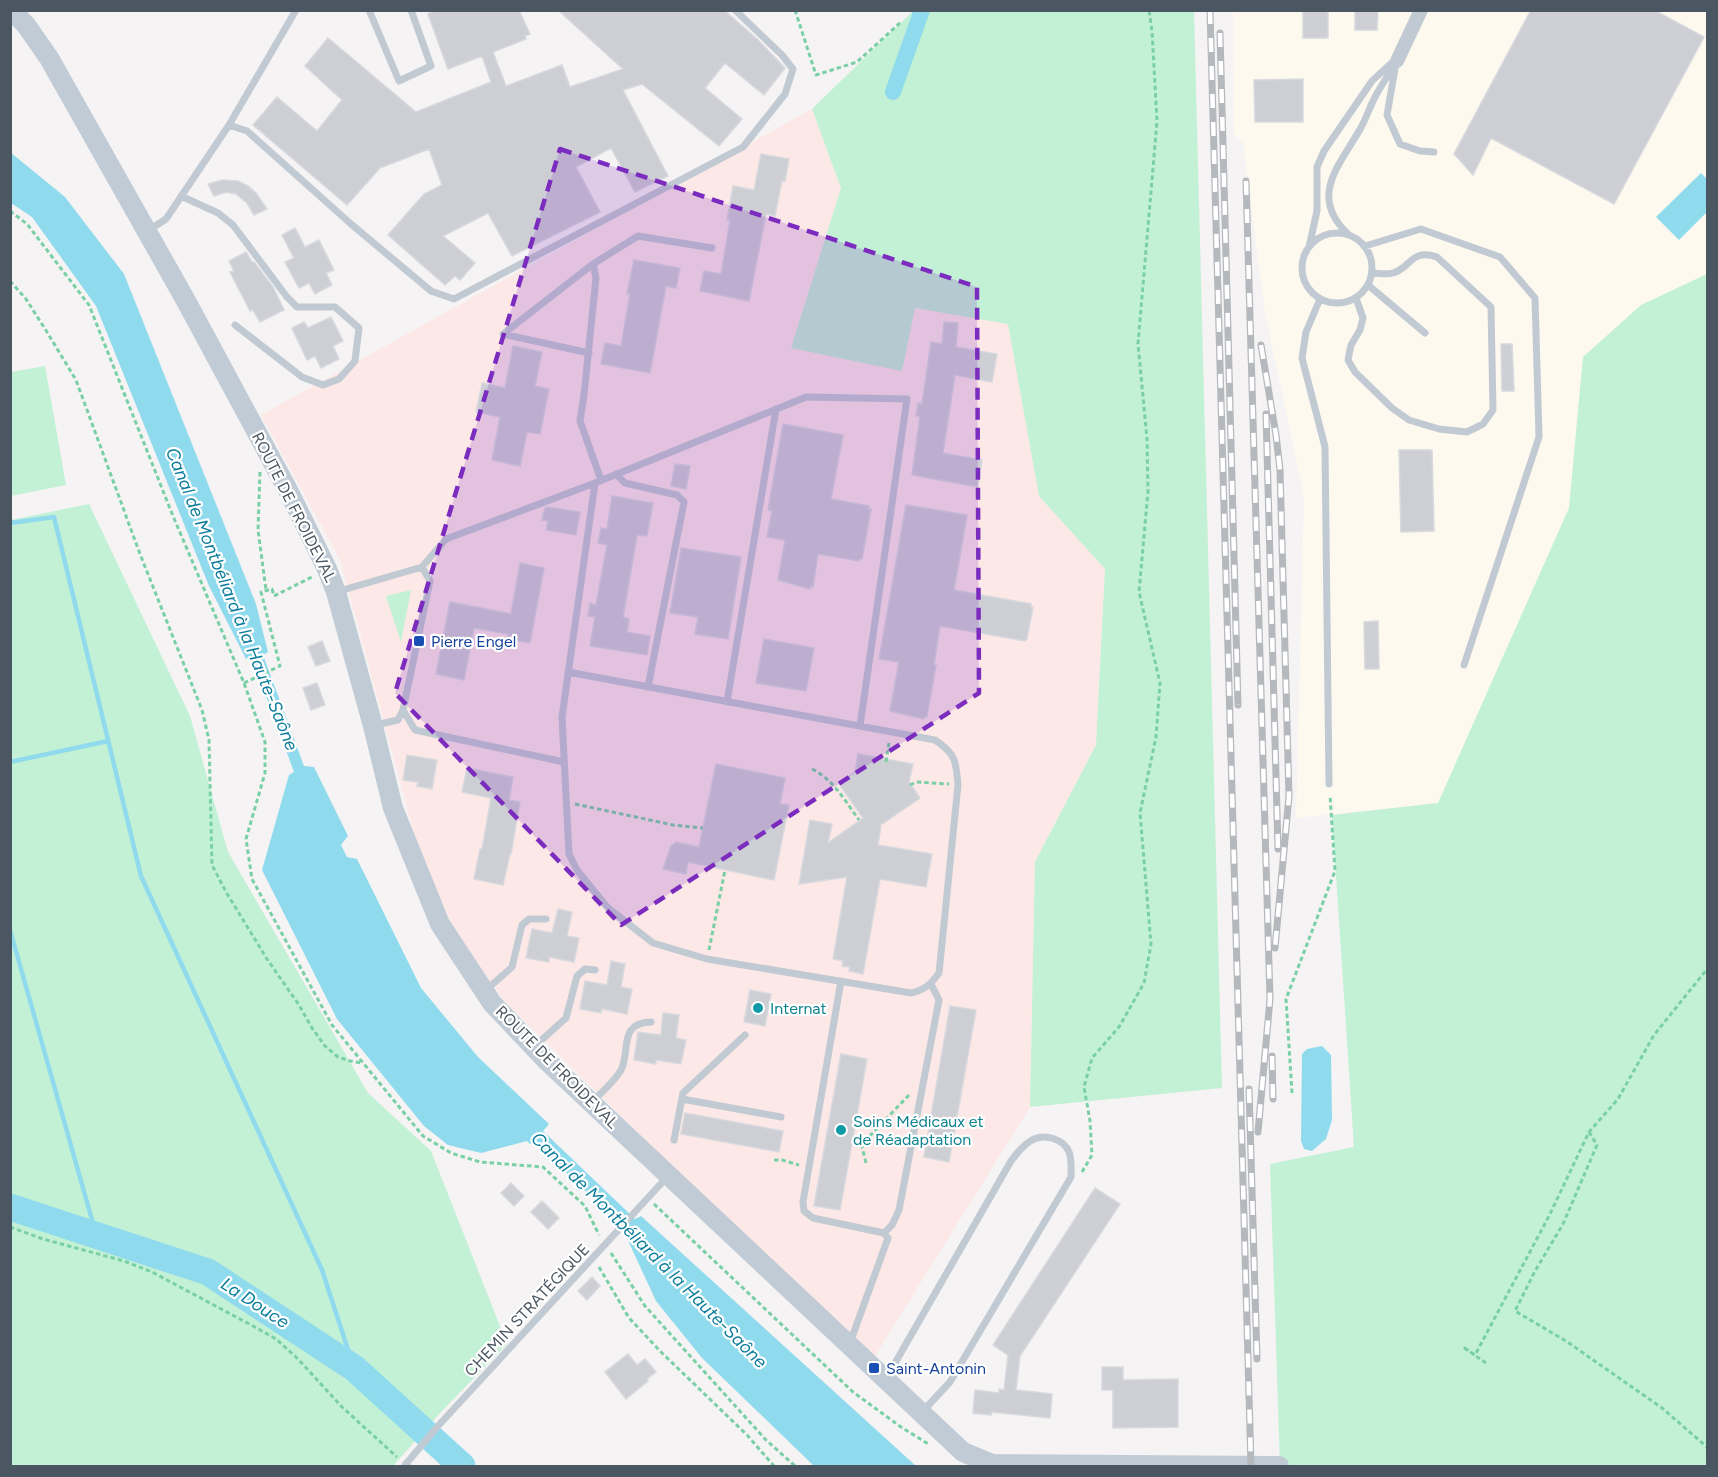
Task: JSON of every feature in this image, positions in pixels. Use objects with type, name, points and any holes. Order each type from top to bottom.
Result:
[{"type":"street","name":"ROUTE DE FROIDEVAL","points":[[11,10],[26,25],[49,58],[272,461],[327,569],[336,592],[393,808],[440,924],[492,1003],[592,1103],[963,1452],[992,1464],[1279,1466]]},
{"type":"street","points":[[1399,58],[1421,10]]},
{"type":"lane","points":[[147,232],[166,219],[229,125],[296,10]]},
{"type":"lane","points":[[369,10],[399,81],[431,66],[411,10]]},
{"type":"lane","points":[[229,125],[247,131],[351,224],[431,291],[454,299],[743,147],[785,94],[793,69],[782,55],[735,10]]},
{"type":"lane","points":[[1399,58],[1392,80],[1388,116],[1392,129],[1400,144],[1420,151],[1434,152]]},
{"type":"lane","points":[[1399,58],[1375,96],[1360,130],[1333,174],[1328,188],[1329,206],[1337,224],[1365,246],[1371,259],[1372,273],[1368,285],[1356,298],[1344,303],[1332,303],[1320,299],[1311,291],[1304,281],[1302,269],[1317,211],[1317,166],[1324,151],[1372,81],[1399,58]]},
{"type":"lane","points":[[181,196],[218,213],[234,225],[287,297],[297,307],[335,307],[359,328],[355,362],[339,379],[323,384],[302,377],[235,325]]},
{"type":"lane","points":[[1365,246],[1421,228],[1500,257],[1534,298],[1539,437],[1464,665]]},
{"type":"lane","points":[[1309,247],[1317,239],[1326,235],[1348,234]]},
{"type":"lane","points":[[588,353],[502,333],[593,264],[638,236],[712,248]]},
{"type":"lane","points":[[1356,298],[1363,318],[1360,330],[1351,345],[1348,360],[1355,372],[1392,408],[1409,420],[1439,429],[1467,432],[1483,424],[1493,410],[1491,308],[1437,257],[1429,254],[1414,257],[1394,273],[1372,273]]},
{"type":"lane","points":[[568,672],[935,740],[949,749],[957,764],[958,785],[939,973],[931,984],[923,990],[911,993],[707,958],[653,943],[608,907],[577,870],[569,855],[562,717],[568,672],[598,482],[580,422],[596,278],[593,264]]},
{"type":"lane","points":[[1368,285],[1425,333]]},
{"type":"lane","points":[[1320,299],[1306,332],[1302,358],[1325,447],[1329,783]]},
{"type":"lane","points":[[336,592],[422,567],[446,539],[598,482],[806,397],[907,399],[860,726]]},
{"type":"lane","points":[[727,702],[776,409]]},
{"type":"lane","points":[[616,474],[625,483],[678,495],[684,502],[648,687]]},
{"type":"lane","points":[[373,726],[398,720],[403,710],[430,581],[422,567]]},
{"type":"lane","points":[[403,710],[415,730],[564,762]]},
{"type":"lane","points":[[485,992],[512,967],[522,925],[529,919],[546,919]]},
{"type":"lane","points":[[534,1047],[566,1018],[577,976],[585,969],[595,970]]},
{"type":"lane","points":[[841,981],[803,1203],[804,1211],[813,1218],[884,1233],[888,1238],[849,1345]]},
{"type":"lane","points":[[884,1233],[892,1225],[898,1210],[939,1000],[931,984]]},
{"type":"lane","points":[[592,1103],[622,1069],[627,1038],[633,1028],[641,1023],[651,1022]]},
{"type":"lane","points":[[674,1140],[683,1093],[744,1035]]},
{"type":"lane","points":[[682,1099],[781,1117]]},
{"type":"lane","points":[[886,1379],[1011,1161],[1022,1147],[1034,1139],[1046,1137],[1065,1145],[1070,1153],[1071,1177],[950,1383],[921,1413]]},
{"type":"lane","name":"CHEMIN STRATÉGIQUE","points":[[406,1466],[438,1426],[669,1175]]},
{"type":"path","points":[[795,10],[816,75],[857,62],[901,22]]},
{"type":"path","points":[[1080,1175],[1092,1155],[1090,1121],[1084,1087],[1092,1058],[1119,1027],[1144,983],[1151,944],[1140,813],[1156,736],[1160,683],[1139,592],[1148,491],[1147,440],[1138,344],[1157,121],[1149,10]]},
{"type":"path","points":[[10,211],[27,224],[89,305],[173,516],[244,683],[265,742],[265,773],[246,839],[252,879],[332,1026],[423,1136],[451,1154],[480,1162],[543,1167],[585,1206],[594,1226],[645,1306],[766,1440],[795,1467]]},
{"type":"path","points":[[10,281],[26,299],[48,332],[75,380],[140,554],[202,710],[209,740],[212,865],[267,959],[325,1046],[338,1057],[362,1063]]},
{"type":"path","points":[[267,590],[258,530],[258,473],[272,461]]},
{"type":"path","points":[[244,683],[280,666],[261,592],[272,589],[274,596],[327,569]]},
{"type":"path","points":[[886,762],[891,732]]},
{"type":"path","points":[[812,769],[819,772],[837,789],[859,820]]},
{"type":"path","points":[[910,785],[916,782],[958,785]]},
{"type":"path","points":[[1292,1093],[1286,999],[1335,871],[1329,783]]},
{"type":"path","points":[[567,802],[673,825],[703,828]]},
{"type":"path","points":[[707,958],[725,870]]},
{"type":"path","points":[[1486,1363],[1463,1347],[1475,1354],[1549,1216],[1589,1132],[1618,1099],[1654,1035],[1707,968]]},
{"type":"path","points":[[866,1163],[862,1147],[864,1142],[915,1090],[922,1088]]},
{"type":"path","points":[[1589,1132],[1597,1145],[1563,1224],[1515,1311],[1566,1341],[1662,1408],[1707,1448]]},
{"type":"path","points":[[774,1160],[809,1168]]},
{"type":"path","points":[[648,1198],[853,1392],[927,1445],[949,1448],[953,1443]]},
{"type":"path","points":[[10,1227],[43,1239],[124,1261],[152,1272],[261,1330],[297,1358],[342,1407],[406,1466]]},
{"type":"path","points":[[593,1258],[629,1318],[747,1436],[774,1467]]},
{"type":"highlighted area","points":[[560,149],[977,287],[979,693],[621,925],[395,693]]},
{"type":"shaded area","points":[[1233,11],[1707,11],[1707,274],[1641,305],[1583,357],[1569,508],[1438,803],[1296,818],[1304,497],[1265,313],[1243,143],[1234,134]]},
{"type":"shaded area","points":[[812,109],[841,188],[791,348],[901,370],[915,307],[1008,323],[1039,495],[1105,569],[1096,745],[1035,862],[1030,1107],[875,1356],[677,1171],[506,1003],[457,935],[418,848],[340,560],[261,415]]},
{"type":"green space","points":[[913,11],[1194,11],[1222,1088],[1030,1107],[1035,862],[1096,745],[1105,569],[1039,496],[1008,324],[915,308],[902,371],[791,348],[841,188],[812,109]]},
{"type":"green space","points":[[1707,274],[1707,1466],[1280,1466],[1270,1164],[1354,1147],[1332,815],[1438,803],[1569,508],[1583,357],[1641,305]]},
{"type":"green space","points":[[45,366],[66,485],[11,496],[11,372]]},
{"type":"green space","points":[[89,504],[190,716],[228,852],[368,1093],[431,1151],[507,1344],[393,1466],[11,1466],[11,520]]},
{"type":"green space","points":[[411,590],[401,642],[386,596]]},
{"type":"water","name":"Canal de Montbéliard à la Haute-Saône","points":[[10,152],[65,197],[124,274],[256,604],[268,652],[263,655],[304,766],[314,767],[348,836],[341,845],[347,857],[357,859],[421,988],[478,1057],[549,1124],[543,1131],[635,1219],[641,1216],[916,1466],[814,1466],[702,1358],[656,1301],[625,1230],[534,1141],[530,1144],[527,1141],[481,1153],[448,1145],[424,1126],[337,1019],[262,870],[289,775],[294,772],[252,658],[246,659],[209,586],[96,306],[32,217],[11,203]]},
{"type":"water","points":[[1701,173],[1707,179],[1707,212],[1679,240],[1656,217]]},
{"type":"water","points":[[1322,1046],[1331,1055],[1332,1120],[1326,1139],[1312,1151],[1304,1149],[1301,1141],[1302,1054],[1307,1049]]},
{"type":"building","points":[[436,10],[519,10],[530,34],[525,36],[526,39],[493,52],[506,86],[562,65],[570,87],[623,69],[558,10],[724,10],[785,68],[764,95],[725,63],[705,88],[742,119],[719,146],[642,84],[623,90],[668,176],[635,192],[611,148],[576,167],[600,212],[512,256],[488,213],[443,236],[475,263],[460,280],[455,276],[445,285],[388,235],[424,194],[442,185],[429,149],[380,168],[347,205],[253,125],[277,97],[317,131],[342,100],[305,66],[328,38],[416,112],[491,82],[482,56],[448,69],[428,14]]},
{"type":"building","points":[[1303,10],[1328,10],[1328,38],[1303,38]]},
{"type":"building","points":[[1355,10],[1378,10],[1377,30],[1355,30]]},
{"type":"building","points":[[1531,10],[1654,10],[1704,37],[1614,204],[1491,138],[1473,175],[1454,154]]},
{"type":"building","points":[[1303,79],[1303,122],[1255,122],[1254,80]]},
{"type":"building","points":[[761,154],[789,159],[775,216],[766,214],[749,301],[700,291],[704,271],[721,274],[733,186],[754,190]]},
{"type":"building","points":[[223,180],[238,181],[248,186],[267,209],[254,215],[247,203],[236,194],[226,192],[214,196],[208,184]]},
{"type":"building","points":[[295,228],[305,247],[319,240],[334,270],[326,273],[332,285],[315,294],[309,283],[299,288],[285,262],[294,258],[282,235]]},
{"type":"building","points":[[246,252],[273,287],[284,310],[260,322],[253,310],[250,311],[230,272],[234,271],[229,261]]},
{"type":"building","points":[[634,260],[680,268],[676,288],[666,286],[650,373],[601,364],[605,343],[621,346],[630,294],[627,294]]},
{"type":"building","points":[[331,317],[343,341],[333,346],[339,359],[321,368],[315,356],[307,360],[292,328],[304,322],[308,328]]},
{"type":"building","points":[[944,322],[958,323],[956,347],[997,354],[992,382],[955,375],[943,453],[982,460],[978,487],[912,475],[920,416],[916,416],[918,403],[922,404],[931,342],[942,344]]},
{"type":"building","points":[[1501,344],[1512,344],[1514,391],[1502,391]]},
{"type":"building","points":[[513,346],[542,352],[535,386],[549,389],[540,434],[527,432],[520,466],[492,460],[500,417],[476,412],[482,383],[505,388]]},
{"type":"building","points":[[783,424],[843,435],[831,499],[869,506],[868,509],[871,509],[862,559],[859,561],[818,554],[813,587],[810,586],[810,589],[778,580],[785,540],[767,537],[772,511],[768,510]]},
{"type":"building","points":[[1399,450],[1432,450],[1434,531],[1401,532]]},
{"type":"building","points":[[675,464],[690,466],[686,489],[671,486]]},
{"type":"building","points":[[612,496],[653,503],[647,536],[637,535],[623,617],[629,619],[627,632],[650,636],[647,655],[590,646],[595,617],[588,616],[590,603],[596,605],[607,545],[598,543],[601,528],[607,529]]},
{"type":"building","points":[[906,505],[967,515],[954,590],[1031,604],[1033,607],[1025,641],[940,626],[934,665],[936,665],[927,717],[924,719],[890,711],[899,662],[879,659]]},
{"type":"building","points":[[545,508],[580,512],[576,535],[546,530],[548,521],[542,520]]},
{"type":"building","points":[[681,548],[741,557],[728,639],[695,634],[698,617],[670,613]]},
{"type":"building","points":[[520,563],[544,568],[530,643],[507,639],[508,634],[474,628],[464,680],[436,674],[450,602],[511,614]]},
{"type":"building","points":[[1378,621],[1379,669],[1365,669],[1364,622]]},
{"type":"building","points":[[764,639],[814,648],[806,691],[756,683]]},
{"type":"building","points":[[322,641],[330,661],[316,666],[308,647]]},
{"type":"building","points":[[317,683],[325,705],[311,710],[303,688]]},
{"type":"building","points":[[858,754],[913,764],[909,782],[920,798],[881,825],[878,845],[932,854],[926,887],[880,879],[863,974],[849,971],[850,967],[842,966],[843,961],[833,959],[847,877],[799,884],[810,820],[832,824],[828,843],[863,818],[839,784],[855,772]]},
{"type":"building","points":[[407,755],[437,760],[432,789],[417,786],[418,782],[403,780]]},
{"type":"building","points":[[716,764],[785,778],[780,804],[789,805],[774,880],[688,862],[686,874],[663,869],[671,846],[676,842],[699,847]]},
{"type":"building","points":[[467,768],[513,777],[509,800],[520,802],[503,885],[474,879],[491,798],[462,792]]},
{"type":"building","points":[[558,909],[572,912],[567,936],[579,938],[574,962],[549,957],[549,962],[526,958],[532,929],[552,933]]},
{"type":"building","points":[[611,961],[625,964],[621,987],[632,989],[627,1014],[602,1009],[601,1013],[580,1009],[585,981],[607,985]]},
{"type":"building","name":"Internat","points":[[750,990],[771,994],[765,1026],[744,1022]]},
{"type":"building","name":"Soins Médicaux et de Réadaptation","points":[[950,1006],[976,1010],[949,1162],[924,1157]]},
{"type":"building","points":[[663,1013],[679,1015],[676,1038],[686,1040],[681,1064],[656,1060],[656,1064],[634,1060],[638,1032],[661,1035]]},
{"type":"building","name":"Soins Médicaux et de Réadaptation","points":[[841,1054],[867,1059],[840,1210],[814,1206]]},
{"type":"building","points":[[685,1113],[783,1131],[779,1152],[681,1134]]},
{"type":"building","points":[[511,1183],[524,1196],[514,1206],[501,1193]]},
{"type":"building","points":[[1095,1188],[1120,1204],[1020,1356],[1016,1390],[1052,1394],[1050,1418],[992,1412],[991,1415],[973,1413],[975,1390],[999,1393],[999,1389],[1004,1390],[1008,1355],[993,1345]]},
{"type":"building","points":[[542,1201],[559,1218],[548,1229],[531,1212]]},
{"type":"building","points":[[592,1277],[600,1286],[587,1300],[578,1291]]},
{"type":"building","points":[[628,1354],[637,1365],[645,1359],[656,1372],[626,1399],[605,1372]]},
{"type":"building","points":[[1102,1367],[1123,1367],[1123,1380],[1178,1379],[1178,1427],[1113,1428],[1113,1390],[1102,1390]]},
{"type":"waterway","points":[[893,92],[922,10]]},
{"type":"waterway","points":[[10,523],[54,517],[141,876],[322,1270],[354,1368]]},
{"type":"waterway","points":[[10,762],[108,741]]},
{"type":"waterway","points":[[10,930],[96,1234]]},
{"type":"waterway","name":"La Douce","points":[[10,1207],[208,1272],[354,1368],[462,1466]]},
{"type":"railway","points":[[1210,10],[1251,1466]]},
{"type":"railway","points":[[1220,33],[1238,705]]},
{"type":"railway","points":[[1246,181],[1270,999],[1258,1132]]},
{"type":"railway","points":[[1261,345],[1280,470],[1289,796],[1275,948]]},
{"type":"railway","points":[[1266,414],[1278,849]]},
{"type":"railway","points":[[1272,1056],[1273,1099]]},
{"type":"railway","points":[[1249,1089],[1257,1359]]},
{"type":"place","name":"Pierre Engel","points":[[419,641]]},
{"type":"place","name":"Internat","points":[[758,1008]]},
{"type":"place","name":"Soins Médicaux et de Réadaptation","points":[[841,1130]]},
{"type":"place","name":"Saint-Antonin","points":[[874,1368]]}]
